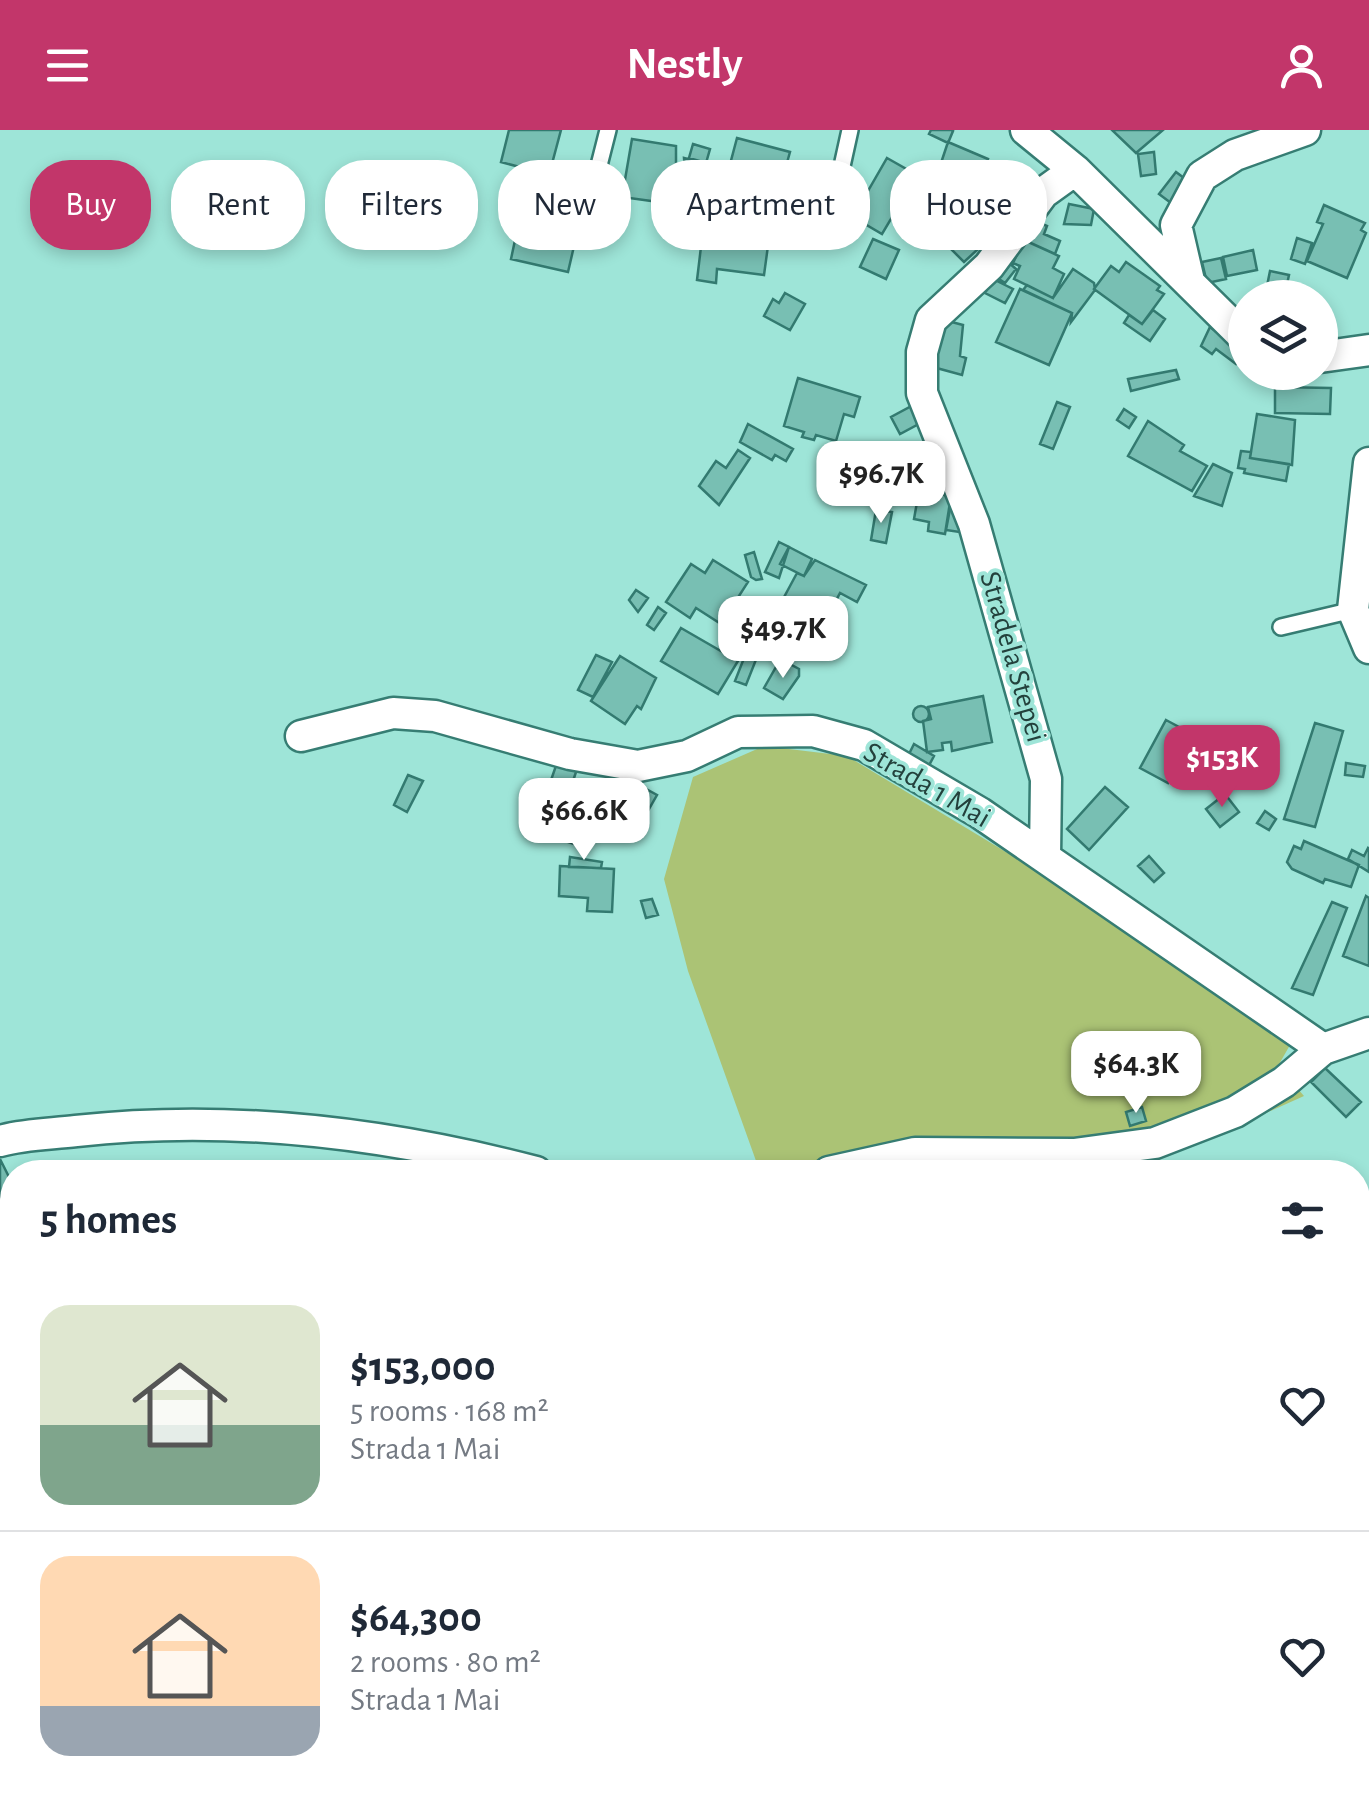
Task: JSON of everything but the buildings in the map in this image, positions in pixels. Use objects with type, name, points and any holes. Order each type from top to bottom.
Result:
[{"type":"street","points":[[1026,130],[1075,170],[1228,322]]},
{"type":"street","points":[[1191,288],[1176,225],[1202,176],[1235,155],[1305,130]]},
{"type":"street","name":"Stradela Stepei","points":[[1045,857],[1046,780],[974,524],[922,393],[922,352],[931,320],[989,266],[1043,193],[1075,170]]},
{"type":"street","points":[[1338,355],[1369,350]]},
{"type":"street","points":[[1369,463],[1353,610],[1369,648]]},
{"type":"street","name":"Strada 1 Mai","points":[[300,736],[393,713],[436,716],[570,754],[638,766],[687,756],[738,732],[813,731],[864,744],[1045,857],[1176,952],[1323,1049]]},
{"type":"street","points":[[1051,1160],[1194,1132],[1284,1082],[1323,1049],[1369,1033]]},
{"type":"street","points":[[0,1141],[136,1124],[285,1126],[491,1160]]},
{"type":"street","points":[[883,1160],[915,1153],[998,1160]]},
{"type":"lane","points":[[600,160],[608,130]]},
{"type":"lane","points":[[843,160],[850,130]]},
{"type":"lane","points":[[1282,628],[1353,610]]},
{"type":"green space","points":[[764,746],[847,756],[1069,890],[1290,1045],[1278,1066],[1304,1096],[1186,1149],[1128,1160],[756,1160],[688,971],[664,879],[693,777]]}]
